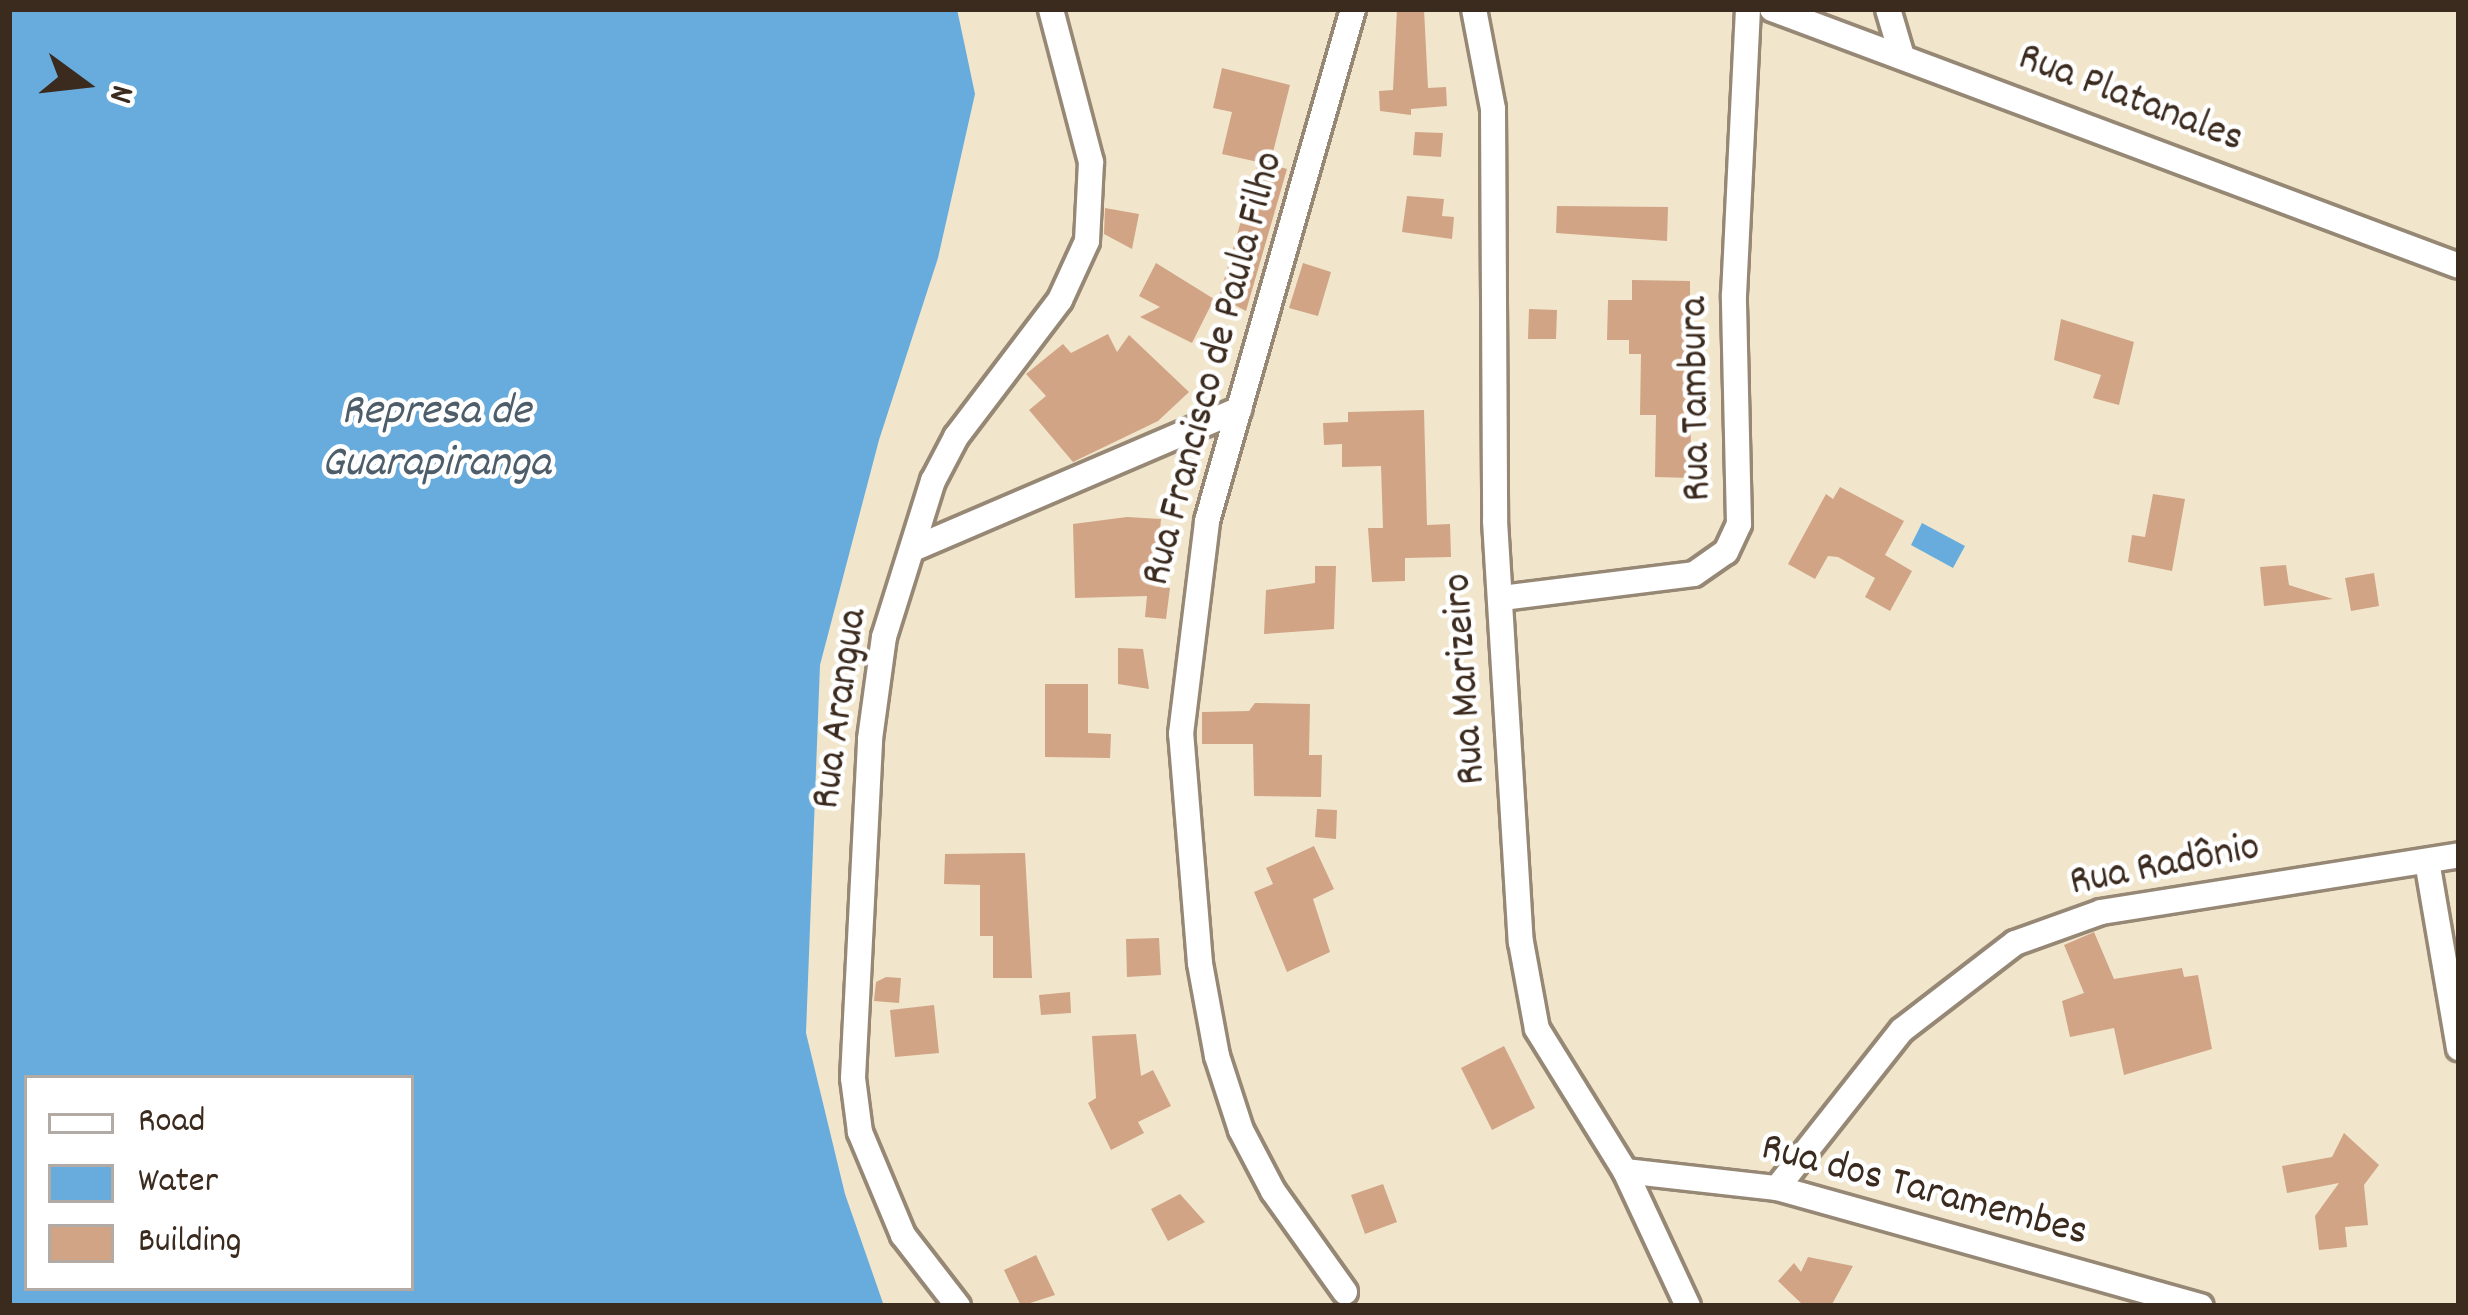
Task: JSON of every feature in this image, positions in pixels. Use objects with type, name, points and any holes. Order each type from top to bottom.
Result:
[{"type":"street","name":"Rua Arangua","points":[[958,1306],[902,1235],[875,1177],[853,1078],[870,739],[884,637],[956,436],[1060,299],[1087,241],[1091,162],[1051,9]]},
{"type":"street","name":"Rua Francisco de Paula Filho","points":[[1345,1292],[1240,1130],[1200,963],[1184,692],[1207,521],[1353,9]]},
{"type":"street","name":"Rua Marizeiro","points":[[1474,9],[1493,109],[1502,598],[1521,942],[1538,1030],[1625,1171],[1688,1306]]},
{"type":"street","name":"Rua Tambura","points":[[1502,598],[1694,574],[1726,552],[1739,524],[1734,295],[1748,9]]},
{"type":"street","name":"Rua Platanales","points":[[1772,9],[1901,53],[2459,266]]},
{"type":"street","points":[[1888,9],[1901,53]]},
{"type":"street","points":[[913,550],[1239,409]]},
{"type":"street","name":"Rua Radônio","points":[[1777,1188],[1902,1030],[2014,944],[2101,912],[2459,855]]},
{"type":"street","points":[[2426,861],[2459,1048]]},
{"type":"street","name":"Rua dos Taramembes","points":[[1625,1171],[1777,1188],[2200,1306]]},
{"type":"water","name":"Represa de Guarapiranga","points":[[9,9],[957,9],[975,94],[938,258],[879,440],[820,665],[806,1033],[845,1194],[884,1306],[9,1306]]},
{"type":"water","points":[[1922,523],[1965,546],[1953,568],[1911,545]]},
{"type":"building","points":[[1397,9],[1424,9],[1428,88],[1446,87],[1447,106],[1411,109],[1411,115],[1380,111],[1379,91],[1393,90]]},
{"type":"building","points":[[1222,68],[1290,85],[1270,164],[1287,169],[1246,311],[1219,297],[1258,162],[1222,154],[1232,112],[1213,108]]},
{"type":"building","points":[[1415,132],[1443,133],[1441,157],[1413,155]]},
{"type":"building","points":[[1407,196],[1444,199],[1442,216],[1454,217],[1452,239],[1402,232]]},
{"type":"building","points":[[1557,206],[1668,207],[1667,241],[1556,233]]},
{"type":"building","points":[[1105,208],[1139,214],[1132,249],[1104,234]]},
{"type":"building","points":[[1156,263],[1214,299],[1192,343],[1140,317],[1160,307],[1139,296]]},
{"type":"building","points":[[1303,263],[1331,272],[1318,316],[1289,308]]},
{"type":"building","points":[[1632,280],[1690,281],[1691,478],[1655,477],[1656,415],[1640,415],[1641,354],[1629,354],[1629,340],[1607,340],[1608,300],[1632,300]]},
{"type":"building","points":[[1529,309],[1557,310],[1556,339],[1528,339]]},
{"type":"building","points":[[2061,319],[2134,342],[2119,405],[2093,398],[2101,375],[2054,360]]},
{"type":"building","points":[[1108,334],[1117,352],[1129,335],[1189,392],[1158,421],[1073,462],[1029,410],[1046,396],[1026,374],[1063,344],[1071,353]]},
{"type":"building","points":[[1424,410],[1427,525],[1450,524],[1451,557],[1405,558],[1405,581],[1372,582],[1368,528],[1383,528],[1381,466],[1342,467],[1342,444],[1324,445],[1323,423],[1348,422],[1348,412]]},
{"type":"building","points":[[1840,487],[1904,521],[1885,555],[1912,571],[1890,611],[1865,597],[1875,578],[1838,557],[1828,556],[1815,579],[1788,564],[1826,494],[1833,499]]},
{"type":"building","points":[[2153,494],[2185,499],[2172,571],[2128,562],[2132,535],[2145,537]]},
{"type":"building","points":[[1127,517],[1161,519],[1155,586],[1170,588],[1166,619],[1145,617],[1147,596],[1075,598],[1073,524]]},
{"type":"building","points":[[2286,565],[2289,585],[2333,599],[2264,606],[2260,567]]},
{"type":"building","points":[[1315,566],[1336,566],[1334,629],[1264,634],[1266,590],[1315,583]]},
{"type":"building","points":[[2374,573],[2379,606],[2351,611],[2345,578]]},
{"type":"building","points":[[1118,648],[1143,649],[1149,689],[1118,684]]},
{"type":"building","points":[[1045,684],[1088,684],[1088,733],[1111,734],[1110,758],[1045,757]]},
{"type":"building","points":[[1255,703],[1310,704],[1309,755],[1322,755],[1321,797],[1254,796],[1253,744],[1202,744],[1202,712],[1249,711]]},
{"type":"building","points":[[1317,809],[1337,810],[1336,839],[1315,837]]},
{"type":"building","points":[[1314,846],[1334,889],[1313,899],[1330,952],[1287,972],[1254,892],[1273,884],[1266,868]]},
{"type":"building","points":[[1025,853],[1032,978],[993,978],[993,936],[980,936],[980,885],[944,884],[945,854]]},
{"type":"building","points":[[2094,932],[2114,979],[2182,968],[2184,977],[2198,975],[2212,1049],[2124,1075],[2114,1028],[2070,1037],[2062,1001],[2084,993],[2064,945]]},
{"type":"building","points":[[1159,938],[1161,975],[1127,977],[1126,939]]},
{"type":"building","points":[[901,978],[899,1003],[874,1001],[876,982]]},
{"type":"building","points":[[1070,992],[1071,1013],[1041,1015],[1039,995]]},
{"type":"building","points":[[934,1005],[939,1053],[895,1057],[890,1010]]},
{"type":"building","points":[[1136,1034],[1141,1076],[1153,1070],[1171,1106],[1138,1122],[1144,1133],[1111,1150],[1088,1103],[1096,1098],[1092,1036]]},
{"type":"building","points":[[1504,1046],[1535,1108],[1492,1130],[1461,1068]]},
{"type":"building","points":[[2344,1133],[2379,1165],[2364,1185],[2368,1225],[2345,1227],[2347,1247],[2319,1250],[2315,1216],[2339,1183],[2287,1193],[2282,1166],[2332,1157]]},
{"type":"building","points":[[1383,1184],[1397,1222],[1365,1234],[1351,1195]]},
{"type":"building","points":[[1180,1194],[1205,1222],[1168,1241],[1151,1209]]},
{"type":"building","points":[[1036,1255],[1055,1295],[1021,1306],[1004,1270]]},
{"type":"building","points":[[1808,1257],[1853,1266],[1831,1306],[1804,1306],[1778,1281],[1794,1263],[1801,1272]]}]
